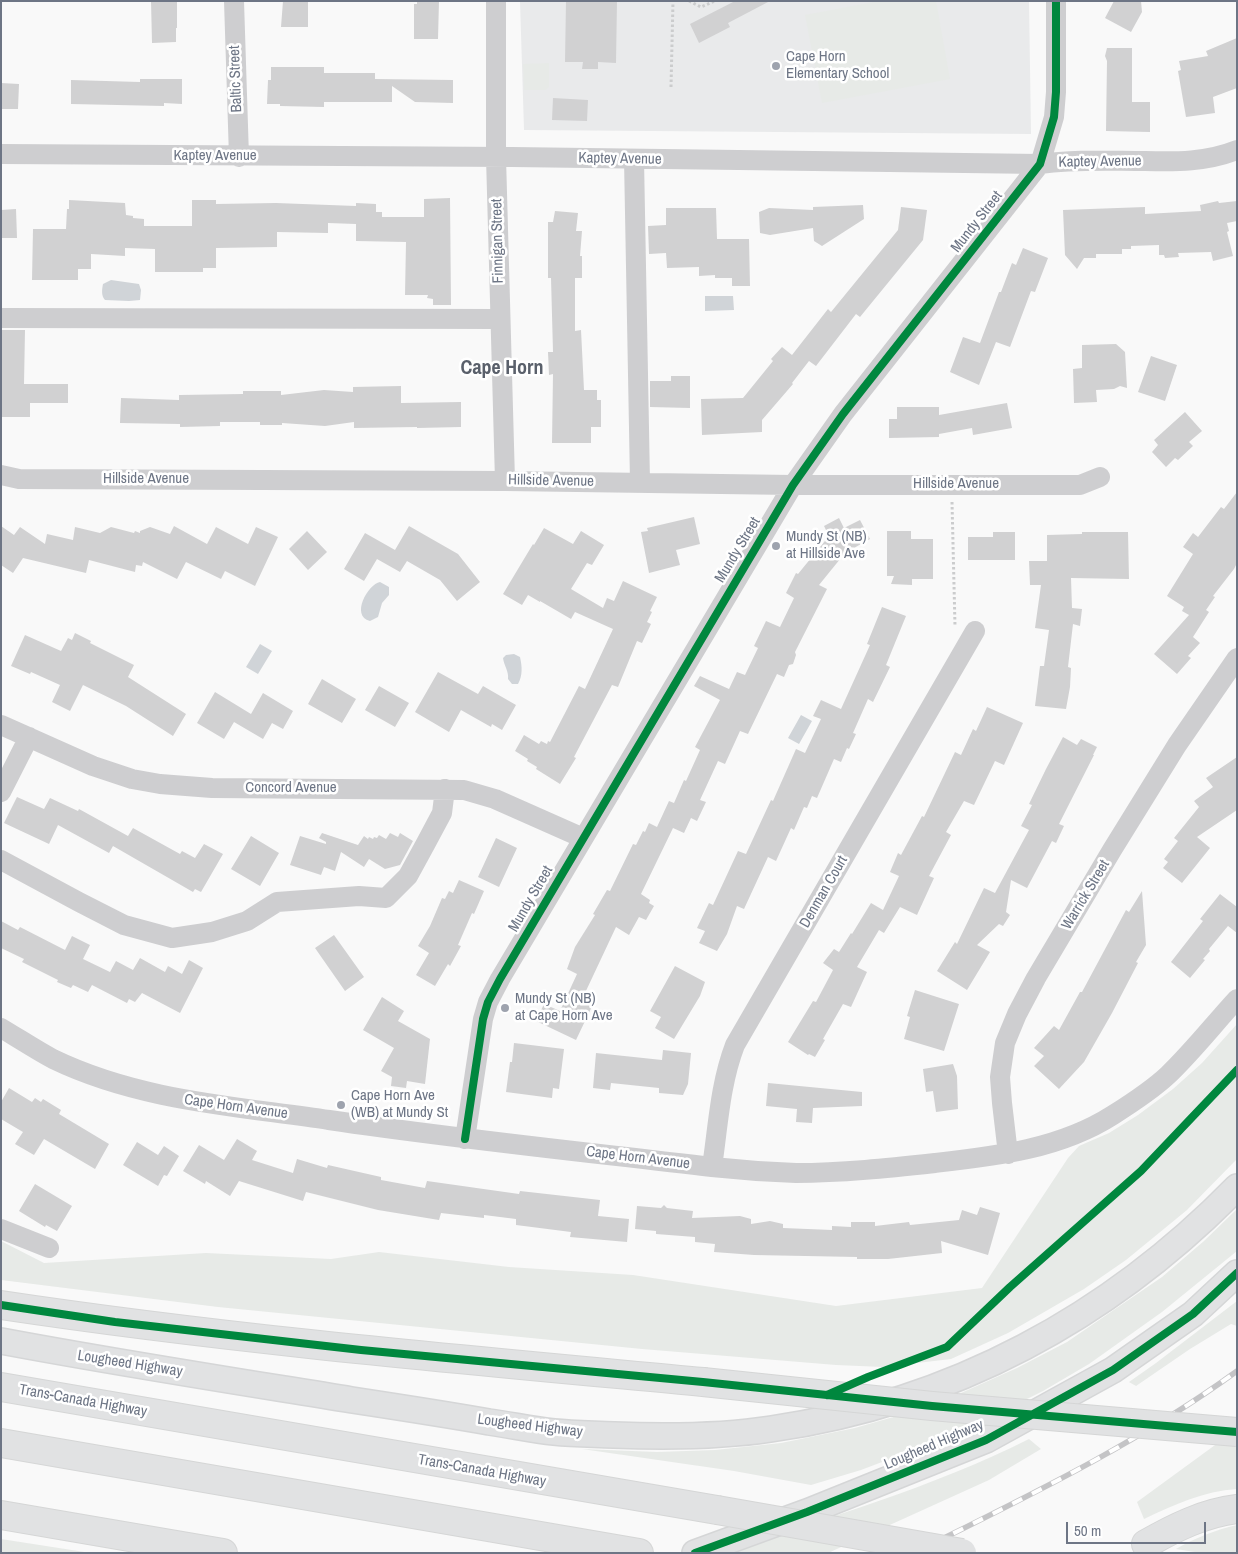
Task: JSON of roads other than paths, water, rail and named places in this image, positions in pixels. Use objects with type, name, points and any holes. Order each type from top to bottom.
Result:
[{"type":"highway","points":[[1,1305],[115,1322],[361,1350],[703,1382],[932,1406],[1237,1432]]},
{"type":"highway","name":"Trans-Canada Highway","points":[[1,1387],[962,1553]]},
{"type":"highway","points":[[1,1443],[639,1553]]},
{"type":"highway","points":[[1146,1544],[1186,1523],[1237,1509]]},
{"type":"highway","points":[[1,1515],[223,1553]]},
{"type":"main road","name":"Lougheed Highway","points":[[1,1341],[86,1357],[555,1432],[663,1437],[771,1429],[843,1415],[897,1400],[981,1368],[1045,1336],[1107,1298],[1136,1277],[1191,1232],[1237,1187]]},
{"type":"main road","name":"Lougheed Highway","points":[[695,1553],[807,1512],[986,1440],[1113,1370],[1193,1314],[1237,1273]]},
{"type":"street","name":"Baltic Street","points":[[234,1],[239,156]]},
{"type":"street","name":"Finnigan Street","points":[[496,1],[496,157],[505,481]]},
{"type":"street","name":"Mundy Street","points":[[465,1139],[482,1026],[487,1005],[500,979],[583,838],[793,485],[843,414],[1040,164],[1054,117],[1056,92],[1056,1]]},
{"type":"street","name":"Kaptey Avenue","points":[[1,154],[496,157],[1040,164],[1072,161],[1170,162],[1199,160],[1223,156],[1237,150]]},
{"type":"street","points":[[634,159],[640,482]]},
{"type":"street","points":[[1,318],[500,320]]},
{"type":"street","name":"Hillside Avenue","points":[[1,475],[19,479],[640,482],[793,485],[1080,485],[1100,477]]},
{"type":"street","name":"Denman Court","points":[[712,1167],[725,1082],[735,1045],[975,631]]},
{"type":"street","name":"Warrick Street","points":[[1008,1154],[1000,1077],[1005,1043],[1017,1014],[1036,978],[1117,842],[1177,745],[1237,658]]},
{"type":"street","name":"Concord Avenue","points":[[1,725],[93,766],[112,773],[160,784],[212,788],[464,790],[495,799],[583,838]]},
{"type":"street","points":[[1,792],[29,737]]},
{"type":"street","points":[[1,860],[124,925],[172,938],[212,932],[247,921],[277,902],[359,896],[386,898],[408,876],[426,843],[442,813],[445,789]]},
{"type":"street","name":"Cape Horn Avenue","points":[[1,1028],[59,1061],[101,1078],[134,1089],[194,1102],[465,1139],[712,1167],[757,1171],[825,1172],[896,1167],[1008,1154],[1065,1138],[1092,1128],[1148,1092],[1168,1075],[1190,1053],[1237,999]]},
{"type":"street","points":[[1,1229],[49,1248]]},
{"type":"railway","points":[[914,1553],[1079,1469],[1120,1446],[1199,1398],[1237,1371]]},
{"type":"place","name":"Cape Horn Elementary School","points":[[776,66]]},
{"type":"place","name":"Mundy St (NB) at Hillside Ave","points":[[776,546]]},
{"type":"place","name":"Mundy St (NB) at Cape Horn Ave","points":[[505,1008]]},
{"type":"place","name":"Cape Horn Ave (WB) at Mundy St","points":[[341,1105]]},
{"type":"district","name":"Cape Horn","points":[[502,369]]}]
